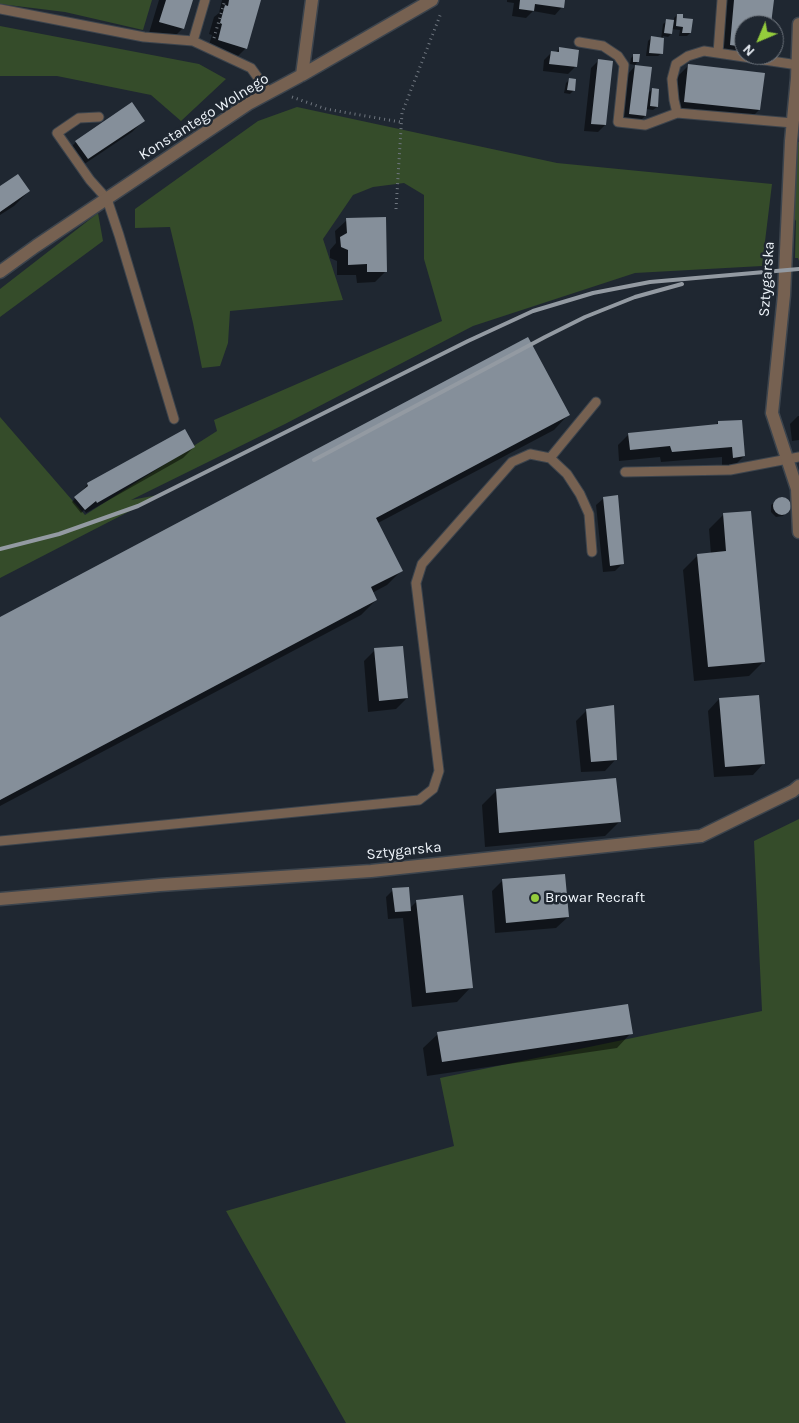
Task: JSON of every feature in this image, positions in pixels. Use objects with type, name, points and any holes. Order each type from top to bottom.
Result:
[{"type":"street","points":[[302,75],[312,0]]},
{"type":"street","name":"Konstantego Wolnego","points":[[0,272],[248,104],[437,3]]},
{"type":"street","name":"Sztygarska","points":[[799,24],[784,295],[772,413],[793,458],[799,532]]},
{"type":"street","name":"Sztygarska","points":[[0,899],[160,885],[371,871],[701,836],[793,791],[799,786]]},
{"type":"lane","points":[[193,41],[205,0]]},
{"type":"lane","points":[[718,53],[722,0]]},
{"type":"lane","points":[[0,9],[144,37],[193,41],[251,68],[269,93]]},
{"type":"lane","points":[[580,42],[603,46],[618,56],[624,65],[618,122],[645,125],[677,113],[793,123]]},
{"type":"lane","points":[[677,113],[672,79],[676,64],[688,56],[704,51],[798,65]]},
{"type":"lane","points":[[99,117],[79,118],[57,133],[90,180],[107,198],[120,234],[174,419]]},
{"type":"lane","points":[[550,458],[596,402]]},
{"type":"lane","points":[[0,840],[418,800],[433,789],[440,771],[416,583],[422,564],[512,462],[530,454],[550,458],[567,474],[580,494],[589,514],[592,552]]},
{"type":"lane","points":[[625,472],[730,470],[793,458]]},
{"type":"path","points":[[211,49],[225,0]]},
{"type":"path","points":[[396,210],[400,122],[437,3]]},
{"type":"path","points":[[286,94],[326,110],[400,122]]},
{"type":"green space","points":[[0,0],[152,0],[143,30],[65,12],[0,4]]},
{"type":"green space","points":[[0,26],[199,64],[226,79],[181,121],[151,95],[57,76],[0,76]]},
{"type":"green space","points":[[297,107],[557,163],[772,184],[762,266],[635,273],[473,326],[285,424],[131,500],[163,494],[0,578],[0,417],[85,515],[217,431],[214,420],[442,321],[424,259],[424,195],[404,183],[373,187],[353,195],[323,239],[343,300],[230,311],[228,343],[220,366],[202,368],[170,227],[135,228],[135,209],[258,121]]},
{"type":"green space","points":[[794,141],[799,142],[799,261],[798,258],[795,258],[796,221],[787,207]]},
{"type":"green space","points":[[98,213],[103,241],[0,317],[0,289]]},
{"type":"green space","points":[[799,819],[799,1423],[346,1423],[226,1211],[454,1146],[440,1078],[762,1011],[754,841]]},
{"type":"building","points":[[166,0],[193,0],[184,29],[159,22]]},
{"type":"building","points":[[229,0],[261,0],[247,49],[218,40],[222,24],[220,23],[225,5],[228,6]]},
{"type":"building","points":[[520,0],[565,0],[564,8],[535,4],[534,11],[519,9]]},
{"type":"building","points":[[734,0],[774,0],[772,15],[734,15],[734,46],[730,45]]},
{"type":"building","points":[[677,14],[683,14],[683,18],[693,19],[691,33],[682,33],[683,27],[676,26]]},
{"type":"building","points":[[666,19],[674,20],[672,34],[664,33]]},
{"type":"building","points":[[651,36],[664,38],[663,54],[649,53]]},
{"type":"building","points":[[559,47],[579,50],[577,67],[549,64],[551,51],[559,52]]},
{"type":"building","points":[[633,54],[640,54],[639,62],[633,62]]},
{"type":"building","points":[[598,59],[613,61],[606,125],[591,124]]},
{"type":"building","points":[[688,64],[765,73],[760,110],[684,102]]},
{"type":"building","points":[[635,65],[652,67],[646,116],[629,114]]},
{"type":"building","points":[[569,78],[576,79],[575,91],[567,90]]},
{"type":"building","points":[[652,88],[659,89],[658,107],[650,106]]},
{"type":"building","points":[[132,102],[145,121],[88,159],[75,141]]},
{"type":"building","points":[[18,174],[30,191],[0,212],[0,186]]},
{"type":"building","points":[[386,217],[387,272],[367,272],[367,264],[348,265],[348,250],[341,247],[340,237],[347,233],[346,218]]},
{"type":"building","points":[[528,337],[570,415],[376,518],[403,571],[371,587],[377,600],[0,800],[0,617]]},
{"type":"building","points":[[742,420],[745,456],[733,458],[732,447],[672,452],[670,446],[630,450],[628,433],[718,424],[718,421]]},
{"type":"building","points":[[185,429],[195,447],[97,503],[96,501],[85,510],[74,497],[88,486],[87,483]]},
{"type":"building","points":[[618,495],[624,564],[610,566],[603,497]]},
{"type":"building","points":[[782,497],[788,500],[791,506],[788,512],[782,515],[776,512],[773,506],[776,500]]},
{"type":"building","points":[[751,511],[765,662],[708,667],[697,554],[726,551],[723,513]]},
{"type":"building","points":[[403,646],[408,698],[379,701],[374,648]]},
{"type":"building","points":[[759,695],[765,764],[725,767],[719,698]]},
{"type":"building","points":[[614,705],[617,760],[591,762],[586,709]]},
{"type":"building","points":[[616,778],[621,822],[499,833],[496,789]]},
{"type":"building","name":"Browar Recraft","points":[[565,874],[569,917],[506,923],[502,879]]},
{"type":"building","points":[[409,887],[411,911],[395,912],[392,888]]},
{"type":"building","points":[[463,895],[473,988],[426,993],[416,900]]},
{"type":"building","points":[[628,1004],[633,1034],[442,1062],[437,1032]]},
{"type":"railway","points":[[0,549],[59,534],[138,506],[468,341],[533,311],[593,293],[650,282],[799,269]]},
{"type":"railway","points":[[314,460],[585,317],[635,297],[682,284]]},
{"type":"place","name":"Browar Recraft","points":[[535,898]]}]
